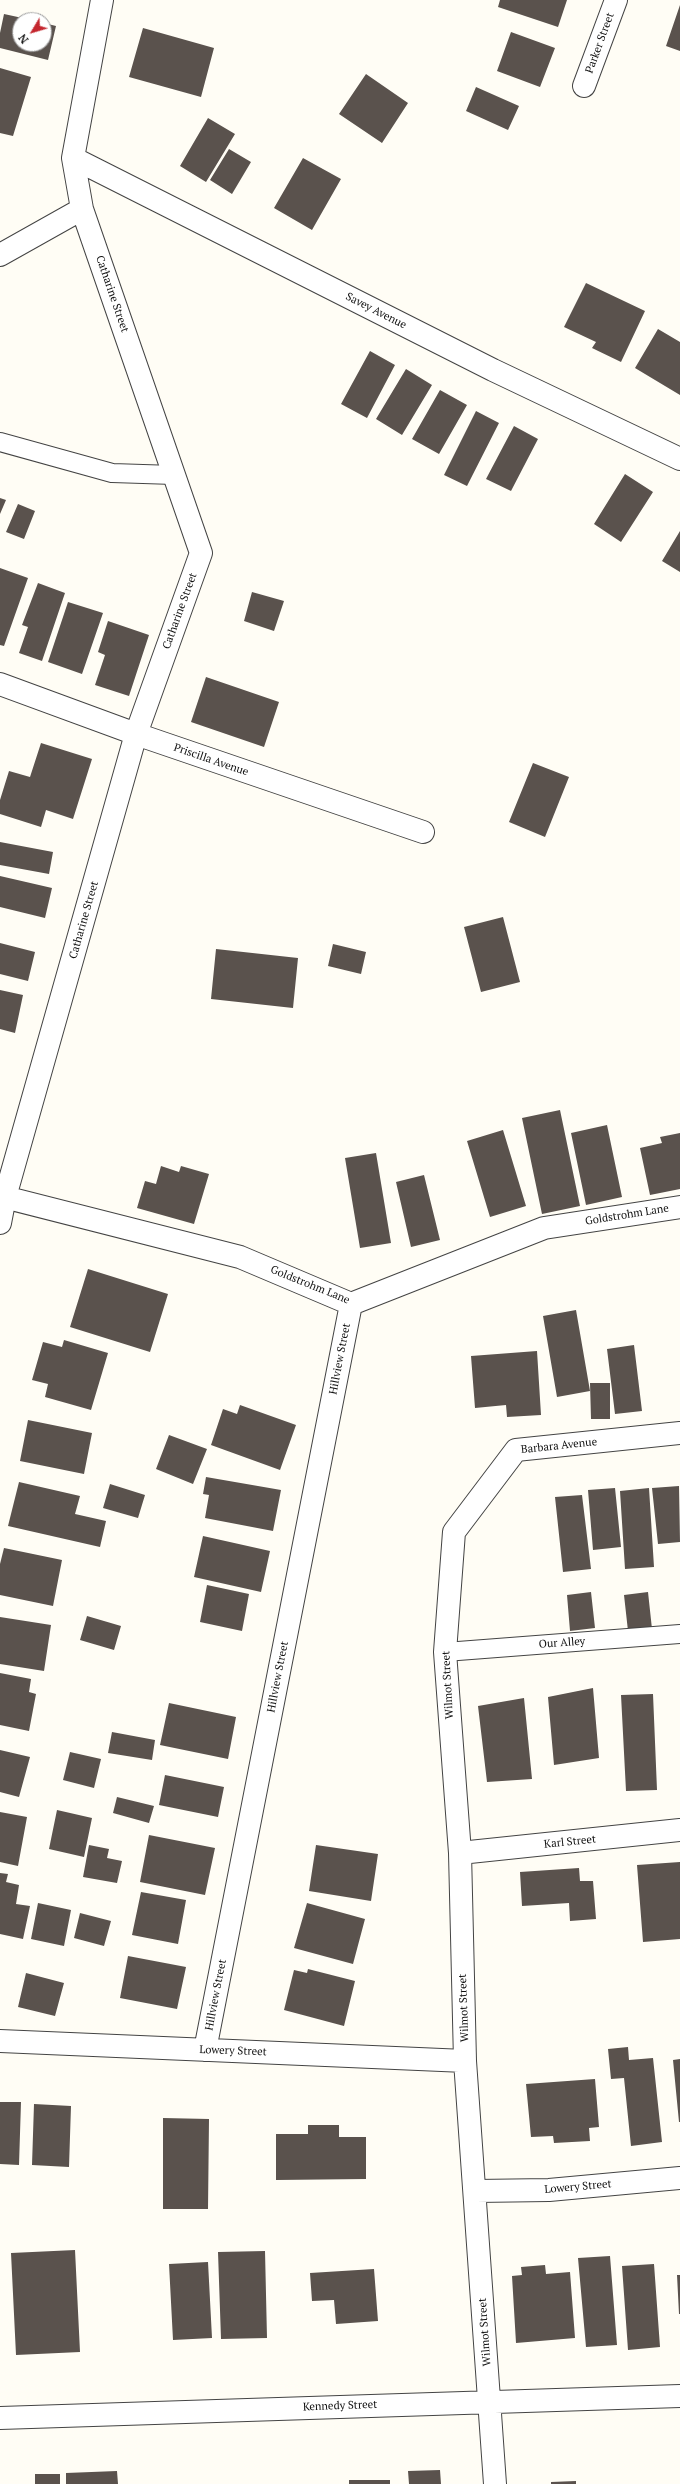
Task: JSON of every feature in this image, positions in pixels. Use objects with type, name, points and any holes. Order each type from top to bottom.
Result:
[{"type":"street","name":"Catharine Street","points":[[0,1223],[3,1197],[136,734],[201,554],[82,209],[73,158],[102,0]]},
{"type":"street","name":"Parker Street","points":[[584,86],[616,0]]},
{"type":"street","name":"Savey Avenue","points":[[73,158],[493,370],[680,459]]},
{"type":"street","points":[[0,255],[82,209]]},
{"type":"street","name":"Priscilla Avenue","points":[[0,684],[136,734],[424,832]]},
{"type":"street","name":"Goldstrohm Lane","points":[[3,1197],[240,1257],[351,1304],[544,1228],[680,1207]]},
{"type":"street","name":"Hillview Street","points":[[205,2050],[351,1304]]},
{"type":"street","name":"Barbara Avenue","points":[[454,1532],[516,1450],[680,1433]]},
{"type":"street","name":"Wilmot Street","points":[[454,1532],[445,1652],[460,1853],[465,2061],[476,2191],[495,2484]]},
{"type":"street","name":"Karl Street","points":[[460,1853],[680,1830]]},
{"type":"street","name":"Lowery Street","points":[[0,2041],[465,2061]]},
{"type":"street","name":"Lowery Street","points":[[476,2191],[549,2190],[680,2178]]},
{"type":"street","name":"Kennedy Street","points":[[0,2418],[680,2396]]},
{"type":"lane","points":[[0,442],[112,473],[174,475]]},
{"type":"lane","name":"Our Alley","points":[[445,1652],[680,1634]]},
{"type":"building","points":[[500,0],[567,0],[558,27],[498,7]]},
{"type":"building","points":[[680,5],[680,51],[666,46]]},
{"type":"building","points":[[4,14],[12,16],[12,51],[0,48],[0,33]]},
{"type":"building","points":[[52,25],[56,26],[52,43]]},
{"type":"building","points":[[143,28],[214,48],[201,97],[129,77]]},
{"type":"building","points":[[511,32],[555,48],[540,87],[497,71]]},
{"type":"building","points":[[16,52],[50,52],[48,60]]},
{"type":"building","points":[[0,68],[31,77],[13,136],[0,133]]},
{"type":"building","points":[[366,74],[408,103],[382,143],[339,114]]},
{"type":"building","points":[[476,87],[519,106],[508,130],[466,111]]},
{"type":"building","points":[[208,118],[235,134],[206,182],[180,166]]},
{"type":"building","points":[[229,149],[251,162],[232,194],[210,180]]},
{"type":"building","points":[[303,158],[341,179],[312,230],[274,208]]},
{"type":"building","points":[[586,283],[645,311],[621,362],[592,348],[596,342],[564,327]]},
{"type":"building","points":[[658,329],[680,342],[680,395],[635,368]]},
{"type":"building","points":[[370,351],[395,365],[367,418],[341,404]]},
{"type":"building","points":[[406,369],[432,385],[402,435],[376,419]]},
{"type":"building","points":[[440,390],[467,405],[439,454],[412,439]]},
{"type":"building","points":[[476,411],[499,423],[467,486],[444,475]]},
{"type":"building","points":[[514,426],[538,439],[511,491],[486,479]]},
{"type":"building","points":[[625,474],[653,492],[621,542],[594,524]]},
{"type":"building","points":[[0,498],[6,500],[0,514]]},
{"type":"building","points":[[18,504],[35,511],[24,539],[6,532]]},
{"type":"building","points":[[680,531],[680,572],[662,561]]},
{"type":"building","points":[[0,568],[28,578],[4,646],[0,645]]},
{"type":"building","points":[[38,583],[65,593],[42,661],[19,653],[28,627],[22,625]]},
{"type":"building","points":[[252,592],[284,601],[274,631],[244,621]]},
{"type":"building","points":[[68,602],[103,613],[82,674],[48,662]]},
{"type":"building","points":[[108,621],[149,635],[129,696],[95,685],[105,655],[98,652]]},
{"type":"building","points":[[206,677],[279,702],[264,747],[191,722]]},
{"type":"building","points":[[41,743],[92,759],[73,819],[46,810],[41,827],[0,814],[0,800],[9,771],[30,777]]},
{"type":"building","points":[[533,763],[569,777],[545,837],[509,822]]},
{"type":"building","points":[[0,842],[53,852],[49,874],[0,865]]},
{"type":"building","points":[[0,876],[52,888],[45,918],[0,907]]},
{"type":"building","points":[[503,917],[520,982],[481,992],[464,927]]},
{"type":"building","points":[[0,943],[35,952],[28,981],[0,974]]},
{"type":"building","points":[[333,944],[366,952],[361,974],[328,966]]},
{"type":"building","points":[[216,949],[298,958],[293,1008],[211,999]]},
{"type":"building","points":[[0,990],[23,995],[15,1033],[0,1029]]},
{"type":"building","points":[[560,1110],[580,1206],[542,1214],[522,1118]]},
{"type":"building","points":[[607,1125],[622,1197],[586,1205],[571,1133]]},
{"type":"building","points":[[503,1130],[526,1206],[490,1217],[467,1141]]},
{"type":"building","points":[[680,1133],[680,1189],[650,1195],[640,1148],[662,1143],[660,1137]]},
{"type":"building","points":[[376,1153],[391,1243],[360,1248],[345,1158]]},
{"type":"building","points":[[161,1166],[179,1172],[181,1166],[209,1174],[194,1224],[137,1208],[145,1181],[156,1184]]},
{"type":"building","points":[[424,1175],[440,1240],[411,1247],[396,1182]]},
{"type":"building","points":[[88,1269],[168,1294],[150,1352],[70,1327]]},
{"type":"building","points":[[576,1310],[590,1391],[557,1397],[543,1316]]},
{"type":"building","points":[[64,1340],[108,1353],[91,1410],[45,1397],[48,1384],[32,1380],[43,1342],[62,1347]]},
{"type":"building","points":[[634,1345],[642,1411],[615,1414],[607,1349]]},
{"type":"building","points":[[537,1351],[541,1415],[507,1417],[506,1405],[475,1408],[471,1356]]},
{"type":"building","points":[[590,1383],[610,1383],[610,1419],[591,1419]]},
{"type":"building","points":[[240,1405],[296,1425],[280,1470],[211,1445],[223,1409],[237,1414]]},
{"type":"building","points":[[28,1420],[92,1433],[84,1474],[20,1461]]},
{"type":"building","points":[[169,1435],[207,1449],[193,1484],[156,1469]]},
{"type":"building","points":[[206,1477],[281,1490],[273,1531],[205,1518],[209,1495],[203,1494]]},
{"type":"building","points":[[19,1482],[80,1496],[75,1514],[106,1521],[100,1547],[8,1526]]},
{"type":"building","points":[[110,1484],[145,1495],[138,1518],[103,1508]]},
{"type":"building","points":[[679,1486],[680,1542],[658,1544],[652,1488]]},
{"type":"building","points":[[615,1488],[621,1547],[593,1550],[588,1490]]},
{"type":"building","points":[[649,1488],[654,1567],[625,1569],[620,1491]]},
{"type":"building","points":[[582,1495],[591,1569],[563,1572],[555,1497]]},
{"type":"building","points":[[203,1536],[270,1551],[261,1592],[194,1577]]},
{"type":"building","points":[[4,1548],[62,1560],[53,1606],[0,1595],[0,1564]]},
{"type":"building","points":[[207,1585],[249,1594],[242,1631],[200,1622]]},
{"type":"building","points":[[591,1592],[595,1628],[570,1631],[567,1595]]},
{"type":"building","points":[[648,1592],[652,1629],[628,1631],[624,1595]]},
{"type":"building","points":[[87,1616],[121,1626],[114,1650],[80,1640]]},
{"type":"building","points":[[0,1617],[51,1625],[44,1671],[0,1664]]},
{"type":"building","points":[[0,1673],[31,1679],[29,1692],[36,1694],[29,1731],[0,1725]]},
{"type":"building","points":[[593,1688],[599,1758],[554,1765],[548,1697]]},
{"type":"building","points":[[653,1694],[657,1790],[626,1791],[621,1695]]},
{"type":"building","points":[[524,1698],[532,1779],[487,1782],[478,1706]]},
{"type":"building","points":[[169,1703],[236,1717],[228,1759],[160,1745]]},
{"type":"building","points":[[112,1732],[155,1740],[152,1760],[108,1753]]},
{"type":"building","points":[[0,1750],[30,1757],[19,1797],[0,1792]]},
{"type":"building","points":[[70,1752],[101,1759],[94,1788],[63,1780]]},
{"type":"building","points":[[165,1775],[224,1787],[218,1817],[159,1805]]},
{"type":"building","points":[[117,1797],[154,1806],[149,1823],[113,1813]]},
{"type":"building","points":[[57,1810],[92,1818],[84,1857],[49,1849]]},
{"type":"building","points":[[0,1812],[27,1817],[18,1866],[0,1862]]},
{"type":"building","points":[[149,1835],[215,1848],[205,1895],[140,1882]]},
{"type":"building","points":[[89,1845],[109,1849],[107,1858],[122,1861],[117,1883],[83,1877]]},
{"type":"building","points":[[316,1845],[378,1854],[371,1901],[309,1891]]},
{"type":"building","points":[[680,1862],[680,1939],[643,1942],[637,1865]]},
{"type":"building","points":[[579,1868],[580,1881],[593,1881],[596,1919],[570,1921],[569,1903],[522,1906],[520,1872]]},
{"type":"building","points":[[0,1873],[8,1874],[6,1882],[19,1885],[16,1904],[30,1906],[23,1939],[0,1934]]},
{"type":"building","points":[[141,1892],[186,1900],[178,1944],[132,1935]]},
{"type":"building","points":[[38,1903],[71,1910],[64,1946],[31,1939]]},
{"type":"building","points":[[307,1903],[365,1919],[353,1964],[294,1948]]},
{"type":"building","points":[[80,1913],[111,1921],[104,1946],[74,1938]]},
{"type":"building","points":[[128,1956],[186,1967],[177,2009],[120,1998]]},
{"type":"building","points":[[308,1969],[355,1981],[344,2026],[284,2010],[294,1970],[307,1973]]},
{"type":"building","points":[[26,1973],[64,1983],[55,2016],[18,2007]]},
{"type":"building","points":[[628,2047],[629,2060],[653,2058],[662,2142],[631,2146],[624,2078],[611,2079],[608,2049]]},
{"type":"building","points":[[680,2059],[680,2122],[679,2122],[673,2060]]},
{"type":"building","points":[[595,2079],[599,2127],[589,2128],[590,2141],[554,2143],[553,2136],[531,2137],[526,2084]]},
{"type":"building","points":[[0,2102],[21,2102],[19,2165],[0,2164]]},
{"type":"building","points":[[34,2104],[71,2106],[69,2167],[32,2165]]},
{"type":"building","points":[[163,2118],[209,2119],[208,2209],[163,2209]]},
{"type":"building","points":[[308,2125],[339,2125],[339,2137],[366,2137],[366,2179],[276,2180],[276,2134],[308,2134]]},
{"type":"building","points":[[75,2250],[80,2352],[16,2355],[11,2253]]},
{"type":"building","points":[[265,2251],[267,2338],[221,2339],[218,2252]]},
{"type":"building","points":[[610,2256],[617,2345],[586,2347],[578,2258]]},
{"type":"building","points":[[208,2262],[212,2338],[173,2340],[169,2264]]},
{"type":"building","points":[[654,2264],[660,2347],[628,2350],[622,2266]]},
{"type":"building","points":[[545,2265],[546,2274],[570,2272],[575,2338],[516,2343],[512,2276],[522,2275],[521,2267]]},
{"type":"building","points":[[374,2269],[378,2321],[336,2324],[334,2300],[312,2301],[310,2273]]},
{"type":"building","points":[[677,2275],[680,2275],[680,2314],[679,2314]]},
{"type":"building","points":[[440,2470],[441,2484],[409,2484],[408,2471]]},
{"type":"building","points":[[117,2471],[118,2484],[66,2484],[66,2473]]},
{"type":"building","points":[[35,2474],[60,2474],[60,2484],[35,2484]]},
{"type":"building","points":[[349,2480],[390,2480],[390,2484],[349,2484]]},
{"type":"building","points":[[576,2481],[576,2484],[551,2484],[551,2482]]}]
